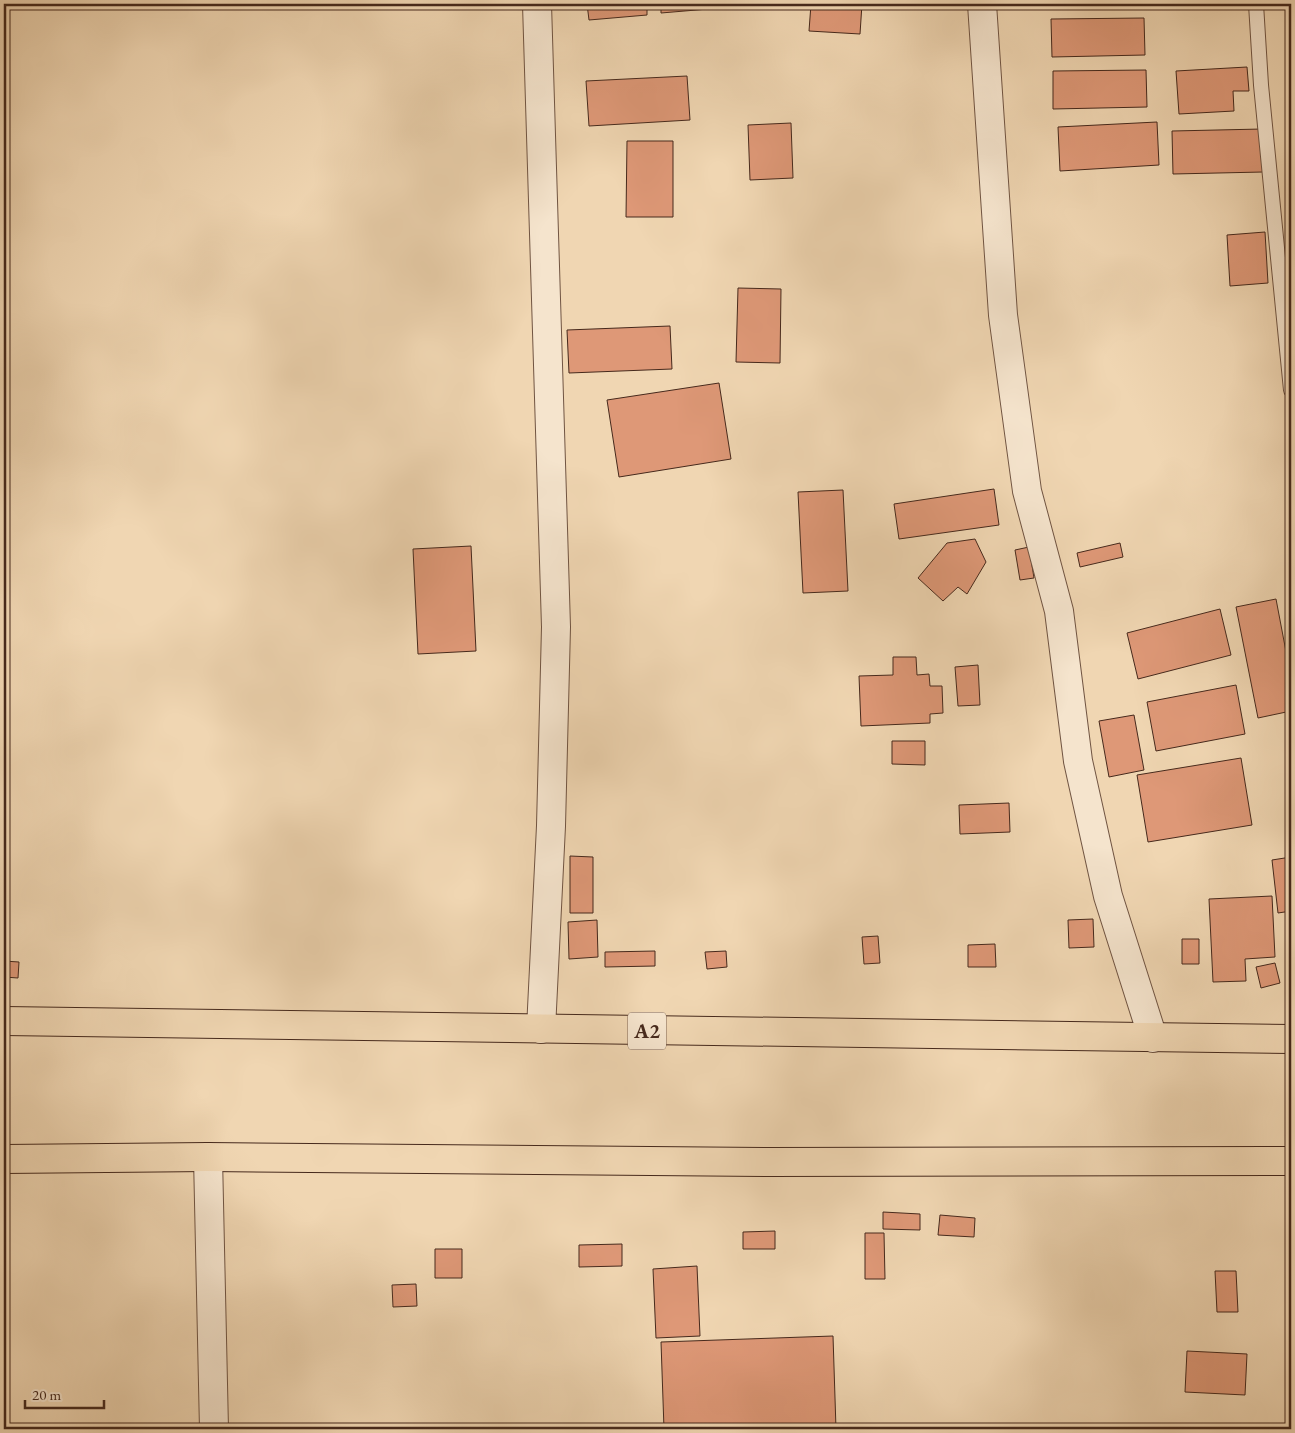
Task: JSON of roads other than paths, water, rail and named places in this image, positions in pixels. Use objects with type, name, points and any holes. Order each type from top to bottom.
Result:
[{"type":"highway","name":"A2","points":[[4,1021],[1153,1038],[1291,1038]]},
{"type":"highway","points":[[4,1159],[208,1157],[766,1162],[1291,1161]]},
{"type":"street","points":[[537,4],[556,627],[551,826],[541,1029]]},
{"type":"street","points":[[982,4],[1003,315],[1027,491],[1059,611],[1078,761],[1108,896],[1153,1038]]},
{"type":"street","points":[[208,1157],[214,1429]]},
{"type":"lane","points":[[1256,4],[1261,85],[1291,390]]}]
